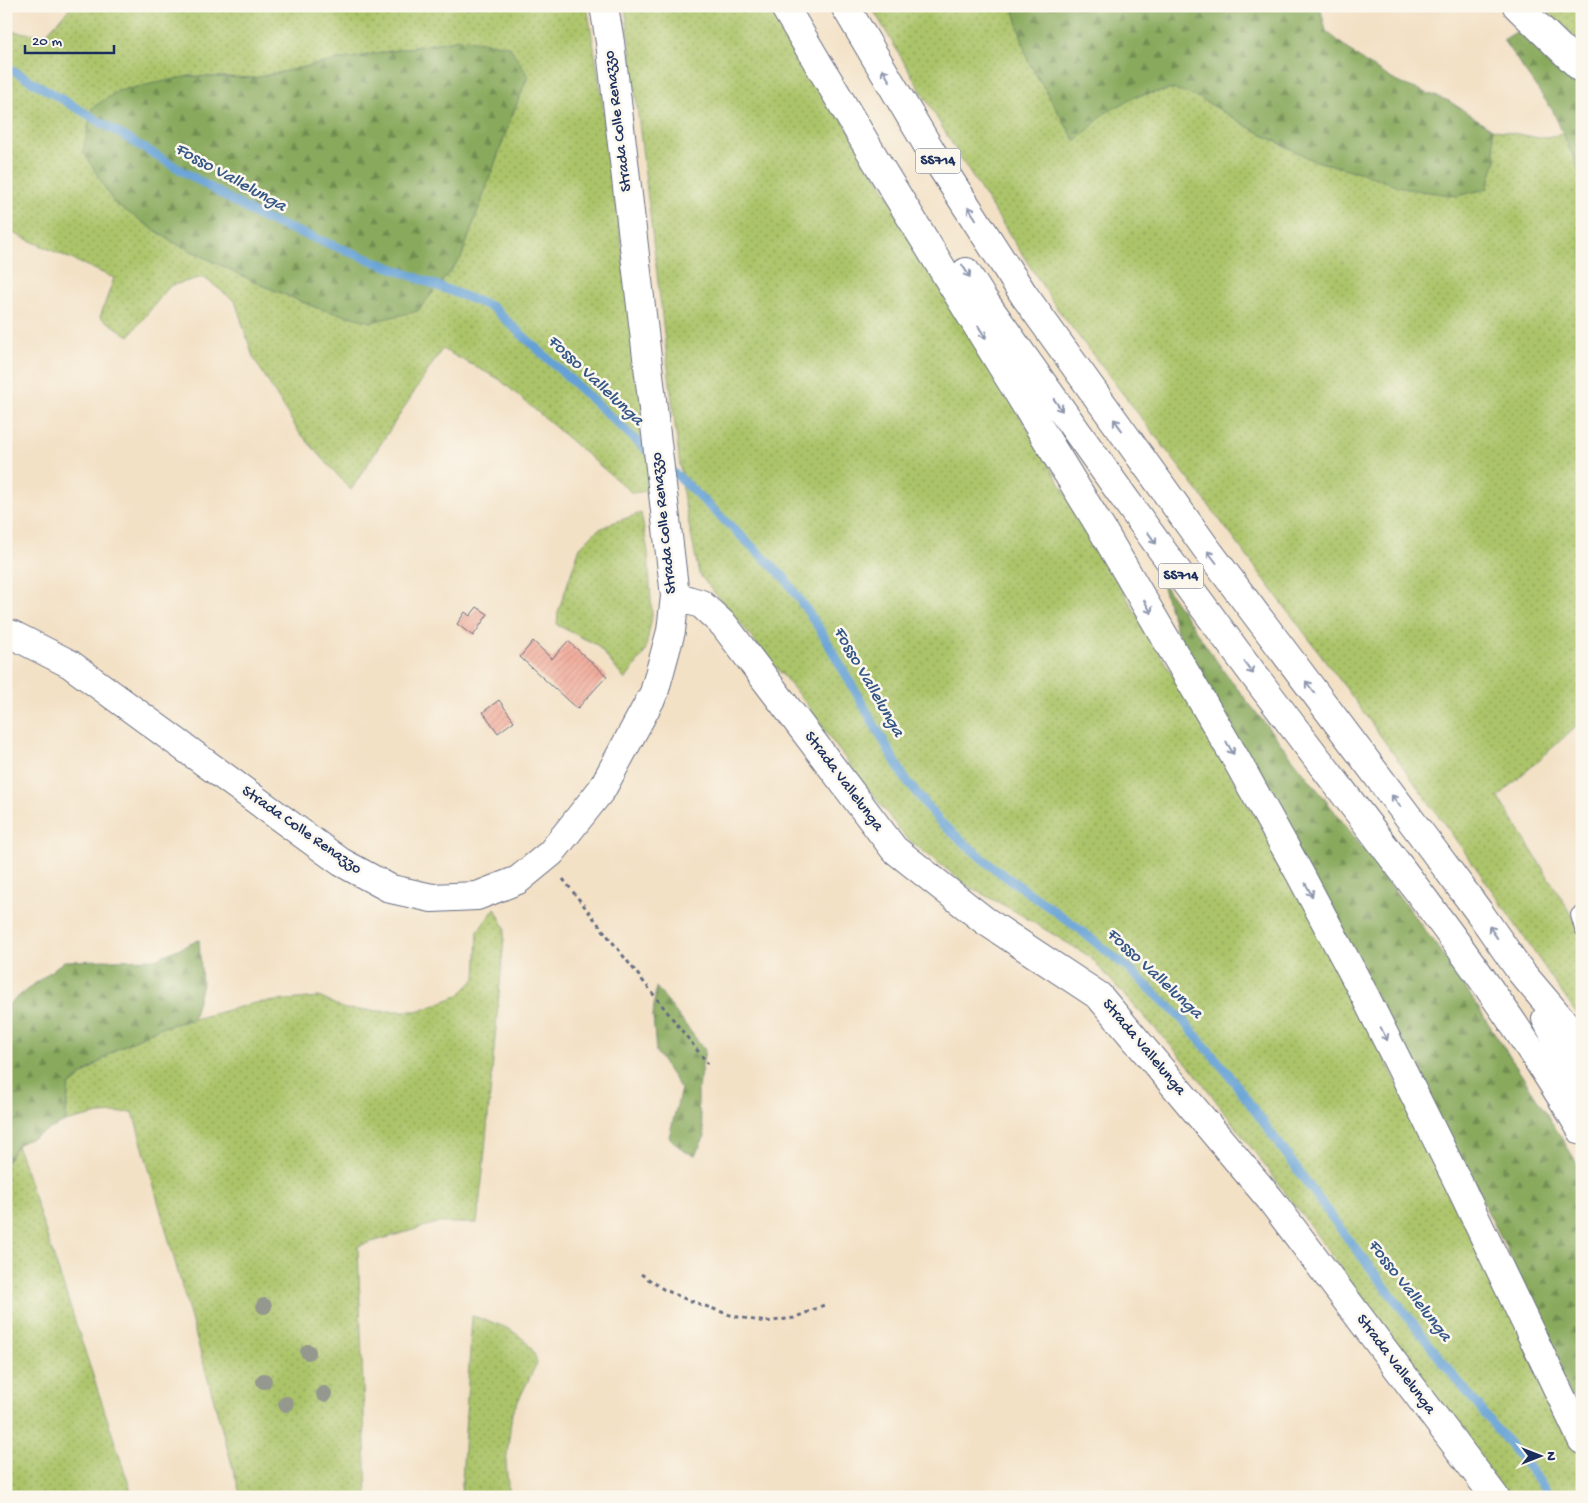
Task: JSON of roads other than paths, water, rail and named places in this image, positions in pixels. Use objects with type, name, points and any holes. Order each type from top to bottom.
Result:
[{"type":"main road","name":"Strada Colle Renazzo","points":[[6,633],[70,664],[341,862],[391,889],[432,898],[477,896],[518,880],[551,853],[602,789],[654,693],[671,631],[675,596],[610,42],[604,6]]},
{"type":"main road","points":[[784,6],[878,164],[1104,533],[1255,791],[1381,1028],[1459,1184],[1582,1440]]},
{"type":"main road","name":"SS714","points":[[803,6],[896,161],[983,298],[1212,619],[1454,938],[1554,1084],[1582,1131]]},
{"type":"main road","name":"SS714","points":[[845,6],[932,151],[1024,294],[1206,548],[1436,854],[1521,972],[1582,1086]]},
{"type":"main road","points":[[1517,6],[1582,69]]},
{"type":"main road","name":"Strada Vallelunga","points":[[675,596],[702,604],[724,625],[894,849],[984,920],[1099,996],[1270,1199],[1495,1497]]},
{"type":"main road","points":[[1521,972],[1582,1044]]},
{"type":"lane","points":[[1578,915],[1582,929]]},
{"type":"waterway","name":"Fosso Vallelunga","points":[[6,66],[260,217],[492,307],[652,455]]},
{"type":"waterway","name":"Fosso Vallelunga","points":[[666,467],[679,477],[784,577],[821,631],[904,777],[939,821],[991,866],[1074,925],[1129,969],[1180,1017],[1227,1072],[1339,1227],[1449,1370],[1552,1497]]}]
